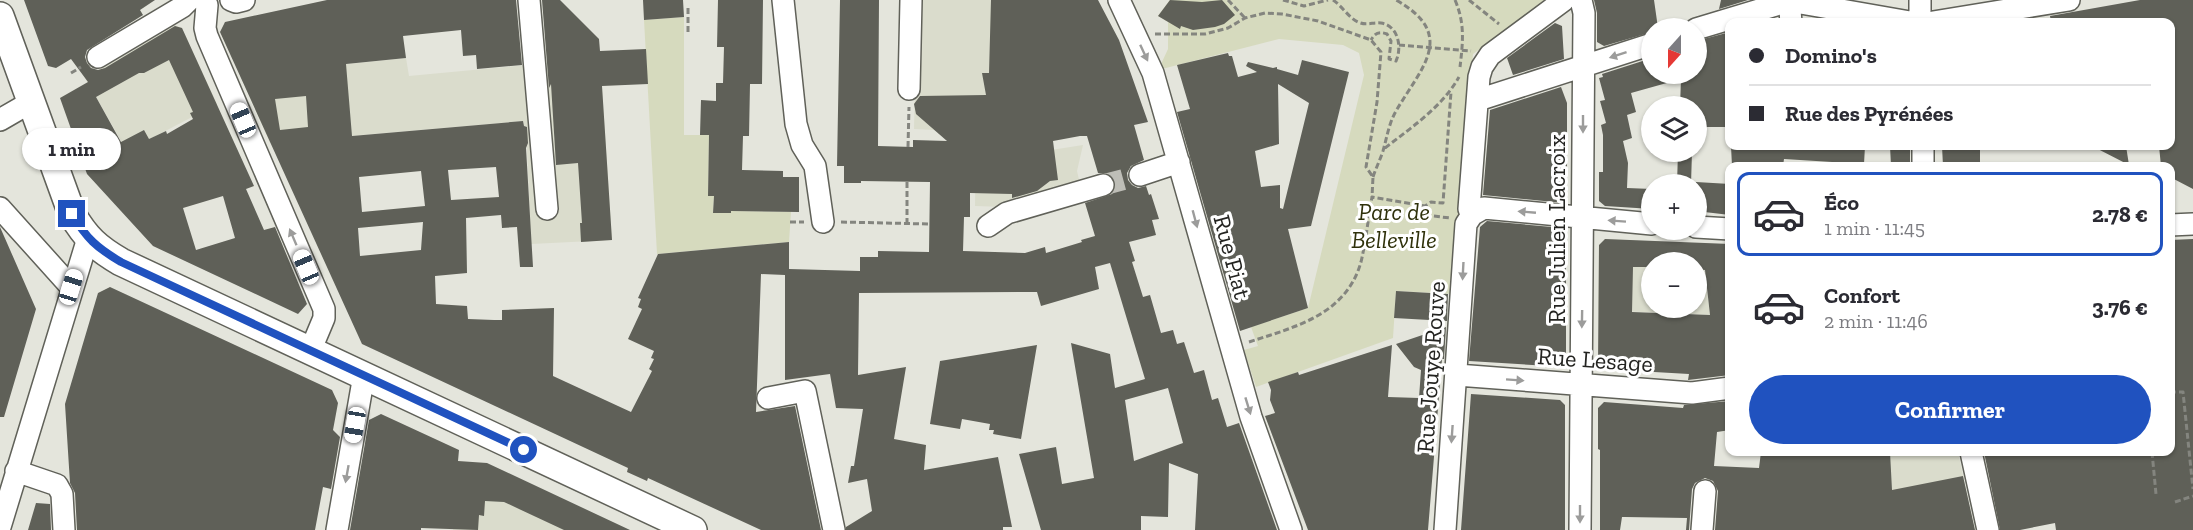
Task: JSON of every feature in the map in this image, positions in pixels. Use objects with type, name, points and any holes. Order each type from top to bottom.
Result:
[{"type":"main road","points":[[0,16],[72,214],[87,238],[104,252],[693,530]]},
{"type":"street","points":[[231,0],[237,2],[244,0]]},
{"type":"street","points":[[529,0],[547,209]]},
{"type":"street","points":[[783,0],[796,124],[802,145],[815,166],[823,222]]},
{"type":"street","points":[[909,89],[911,0]]},
{"type":"street","name":"Rue Piat","points":[[1119,0],[1153,73],[1251,417],[1291,530]]},
{"type":"street","name":"Rue Jouye Rouve","points":[[1445,530],[1466,224],[1472,215],[1469,209],[1479,78],[1490,55],[1564,0]]},
{"type":"street","name":"Rue Julien Lacroix","points":[[1580,530],[1584,66],[1584,13],[1581,0]]},
{"type":"street","points":[[1920,0],[1920,18]]},
{"type":"street","points":[[1958,18],[2069,0]]},
{"type":"street","points":[[98,57],[182,7],[200,1],[207,36],[324,309],[324,318],[311,349]]},
{"type":"street","points":[[1789,1],[1791,18]]},
{"type":"street","points":[[1733,18],[1789,1],[1887,18]]},
{"type":"street","points":[[1707,26],[1725,20]]},
{"type":"street","points":[[1478,100],[1641,48]]},
{"type":"street","points":[[0,120],[32,102]]},
{"type":"street","points":[[1140,175],[1179,162]]},
{"type":"street","points":[[988,226],[1007,213],[1103,185]]},
{"type":"street","points":[[0,208],[70,291]]},
{"type":"street","points":[[1472,215],[1484,208],[1641,223]]},
{"type":"street","points":[[2175,225],[2193,224]]},
{"type":"street","points":[[1707,228],[1725,229]]},
{"type":"street","points":[[0,527],[87,238]]},
{"type":"street","points":[[337,530],[364,375]]},
{"type":"street","name":"Rue Lesage","points":[[1457,375],[1692,393],[1725,389]]},
{"type":"street","points":[[768,398],[806,391],[834,530]]},
{"type":"street","points":[[1972,456],[1988,530]]},
{"type":"street","points":[[16,471],[57,485],[62,494],[64,530]]},
{"type":"street","points":[[1702,530],[1705,491]]},
{"type":"path","points":[[1228,0],[1245,18]]},
{"type":"path","points":[[1283,0],[1304,6],[1328,0]]},
{"type":"path","points":[[1333,0],[1357,22],[1382,23],[1390,26],[1396,33],[1399,45],[1398,59],[1392,61],[1389,59],[1391,41],[1387,34],[1379,33],[1371,40]]},
{"type":"path","points":[[1247,342],[1309,322],[1326,313],[1350,287],[1361,262],[1372,197],[1373,177],[1395,112],[1416,82],[1430,47],[1428,29],[1410,8],[1396,0]]},
{"type":"path","points":[[1383,150],[1451,92],[1459,76],[1464,36],[1455,0]]},
{"type":"path","points":[[1469,0],[1502,27]]},
{"type":"path","points":[[688,8],[688,34]]},
{"type":"path","points":[[1144,34],[1204,34],[1228,28],[1245,18],[1265,14],[1282,14],[1318,21],[1371,40],[1381,52],[1377,102],[1366,167],[1373,177]]},
{"type":"path","points":[[1399,45],[1462,50]]},
{"type":"path","points":[[908,147],[909,89]]},
{"type":"path","points":[[1372,197],[1425,206],[1431,202],[1443,203],[1451,92]]},
{"type":"path","points":[[907,182],[907,224]]},
{"type":"path","points":[[1425,206],[1425,215],[1446,217]]},
{"type":"path","points":[[790,222],[929,224]]},
{"type":"path","points":[[2175,392],[2183,392],[2193,489]]},
{"type":"path","points":[[2152,456],[2156,494]]},
{"type":"path","points":[[2175,502],[2193,496]]},
{"type":"shaded area","points":[[917,0],[1034,0],[1032,153],[1083,145],[1077,171],[1080,184],[1004,207],[975,206],[976,132],[914,129]]},
{"type":"shaded area","points":[[174,25],[182,28],[217,104],[127,151],[85,78]]},
{"type":"shaded area","points":[[406,58],[409,76],[600,58],[612,240],[531,244],[526,127],[523,121],[270,143],[240,75]]},
{"type":"shaded area","points":[[1605,239],[1701,244],[1702,252],[1641,252],[1641,312],[1598,310],[1599,245]]},
{"type":"shaded area","points":[[1707,291],[1710,315],[1707,315]]},
{"type":"shaded area","points":[[1880,456],[1959,456],[1970,509],[1885,530]]},
{"type":"shaded area","points":[[458,462],[625,530],[453,530]]},
{"type":"green space","name":"Parc de Belleville","points":[[1170,0],[1547,0],[1473,54],[1453,294],[1396,291],[1393,338],[1256,387],[1244,350],[1258,346],[1251,327],[1308,308],[1364,75],[1359,53],[1343,45],[1279,39],[1162,69],[1162,62],[1168,49],[1168,22],[1158,16]]},
{"type":"green space","points":[[684,17],[684,135],[709,135],[708,196],[714,196],[713,213],[791,212],[789,242],[657,254],[644,20]]},
{"type":"building","points":[[24,0],[155,0],[140,10],[143,15],[87,50],[85,57],[87,63],[91,68],[98,70],[105,68],[175,26],[182,28],[254,186],[246,189],[264,230],[275,227],[307,304],[298,314],[153,246],[87,174],[60,98],[88,82],[71,59],[56,68],[48,66]],"holes":[[[169,60],[193,112],[190,113],[193,119],[167,134],[166,131],[149,139],[144,130],[121,142],[96,97],[139,73],[144,73]],[[223,196],[235,238],[196,250],[183,208]]]},
{"type":"building","points":[[327,0],[516,0],[522,65],[477,69],[476,55],[463,56],[461,30],[403,36],[406,58],[346,64],[352,136],[523,121],[524,126],[527,127],[526,148],[533,267],[520,267],[517,227],[502,228],[501,215],[466,218],[467,273],[435,276],[436,304],[467,306],[468,319],[494,320],[502,320],[502,310],[554,308],[553,376],[631,412],[652,371],[649,369],[654,359],[651,358],[654,351],[628,339],[642,309],[638,307],[641,299],[638,298],[658,254],[789,242],[789,269],[860,271],[860,257],[878,257],[878,251],[929,252],[930,182],[861,181],[861,183],[844,183],[844,166],[837,166],[840,0],[879,0],[878,146],[913,147],[913,140],[947,141],[916,114],[914,104],[920,96],[986,95],[982,73],[989,73],[991,0],[1098,0],[1119,40],[1148,122],[1134,125],[1144,160],[1131,166],[1127,173],[1132,185],[1138,188],[1146,186],[1159,219],[1152,220],[1156,235],[1129,242],[1135,261],[1132,262],[1143,297],[1150,295],[1161,333],[1173,330],[1177,344],[1184,342],[1194,373],[1204,370],[1212,400],[1218,398],[1227,427],[1239,423],[1277,530],[1195,530],[1198,474],[1169,463],[1168,517],[1141,516],[1141,530],[1041,530],[1019,454],[1056,447],[1062,484],[1094,478],[1071,343],[1110,354],[1115,388],[1145,379],[1110,263],[1095,267],[1099,289],[1041,306],[1037,292],[859,293],[858,375],[906,367],[894,439],[926,445],[924,470],[998,457],[1012,527],[1003,527],[1003,530],[846,530],[846,527],[872,511],[867,479],[848,483],[851,466],[854,466],[863,409],[836,408],[830,374],[785,380],[785,275],[761,274],[756,412],[795,406],[821,530],[761,530],[648,478],[647,481],[627,472],[628,468],[362,344],[220,32],[225,22]],"holes":[[[306,96],[308,127],[280,130],[275,99]],[[1087,136],[1098,173],[1107,173],[1115,182],[1112,194],[1085,203],[1095,236],[1046,253],[1045,247],[1025,253],[963,251],[964,217],[970,217],[970,193],[1012,194],[1012,198],[1037,191],[1050,181],[1058,180],[1053,141]],[[496,167],[499,197],[451,200],[448,170]],[[421,171],[425,206],[362,212],[359,177]],[[423,222],[421,250],[360,256],[358,228]],[[1168,388],[1183,443],[1134,461],[1125,400]]]},
{"type":"building","points":[[542,0],[560,0],[599,39],[600,51],[646,49],[648,84],[602,86],[612,240],[581,242],[578,163],[556,165],[551,84],[549,88]]},
{"type":"building","points":[[643,0],[683,0],[684,17],[644,20]]},
{"type":"building","points":[[718,0],[763,0],[762,84],[750,84],[749,136],[743,136],[742,170],[783,171],[783,177],[799,177],[799,212],[713,213],[714,196],[708,196],[709,135],[700,135],[701,100],[716,101],[716,83],[723,83],[724,47],[717,47]]},
{"type":"building","points":[[1170,0],[1202,2],[1222,0],[1235,15],[1224,24],[1215,27],[1193,30],[1181,26],[1180,29],[1158,16]]},
{"type":"building","points":[[1594,0],[1654,0],[1657,18],[1641,18],[1641,35],[1604,46],[1597,42],[1597,13]]},
{"type":"building","points":[[1721,0],[1748,0],[1719,9]]},
{"type":"building","points":[[2140,0],[2193,0],[2193,189],[2175,180],[2175,162],[2161,162],[2159,150],[2175,150],[2175,18],[2050,18],[2050,16]]},
{"type":"building","points":[[1555,23],[1562,26],[1564,59],[1513,75],[1507,58]]},
{"type":"building","points":[[1725,33],[1725,127],[1707,127],[1707,96],[1680,96],[1681,84],[1707,84],[1707,38]]},
{"type":"building","points":[[1228,53],[1232,56],[1238,77],[1257,72],[1246,66],[1248,62],[1277,67],[1277,69],[1298,75],[1302,60],[1349,72],[1311,226],[1288,229],[1308,308],[1240,331],[1177,112],[1190,109],[1177,65]],"holes":[[[1278,84],[1309,103],[1283,209],[1280,208],[1280,185],[1261,187],[1255,151],[1279,144]]]},
{"type":"building","points":[[1641,62],[1641,84],[1663,84],[1631,93],[1636,112],[1627,115],[1632,138],[1623,141],[1628,163],[1627,188],[1641,189],[1641,208],[1605,206],[1599,201],[1599,172],[1603,172],[1601,125],[1606,123],[1600,101],[1605,100],[1599,78],[1603,77],[1602,74]]},
{"type":"building","points":[[1561,87],[1567,103],[1567,200],[1564,203],[1483,195],[1490,110]]},
{"type":"building","points":[[1731,150],[1865,150],[1864,162],[1784,159],[1784,162],[1732,162]]},
{"type":"building","points":[[1890,150],[1910,150],[1910,162],[1891,162]]},
{"type":"building","points":[[1942,150],[1980,150],[1980,162],[1943,162]]},
{"type":"building","points":[[2100,150],[2127,150],[2129,162],[2123,162]]},
{"type":"building","points":[[1678,162],[1692,162],[1691,174],[1677,174]]},
{"type":"building","points":[[1707,183],[1725,184],[1725,214],[1707,212]]},
{"type":"building","points":[[1487,221],[1563,228],[1566,232],[1566,367],[1469,361],[1480,227]]},
{"type":"building","points":[[0,227],[36,309],[4,417],[0,417]]},
{"type":"building","points":[[1605,239],[1725,244],[1725,376],[1688,380],[1689,374],[1602,369],[1598,365],[1599,245]]},
{"type":"building","points":[[2193,239],[2193,530],[2056,530],[2055,523],[2020,530],[2000,530],[1985,456],[2175,456],[2175,240]]},
{"type":"building","points":[[110,287],[332,390],[338,403],[333,430],[340,437],[331,489],[323,487],[315,530],[77,530],[75,493],[70,483],[65,404],[98,293]]},
{"type":"building","points":[[1396,291],[1448,294],[1447,321],[1394,318]]},
{"type":"building","points":[[1446,327],[1428,530],[1308,530],[1265,416],[1275,413],[1270,400],[1271,390],[1268,382],[1298,372],[1299,375],[1392,345],[1388,397],[1419,398],[1421,370],[1414,367],[1396,344]]},
{"type":"building","points":[[1037,345],[1021,439],[993,434],[994,430],[989,430],[990,424],[962,419],[960,429],[930,424],[940,361]]},
{"type":"building","points":[[1471,394],[1560,400],[1565,405],[1565,530],[1461,530]]},
{"type":"building","points":[[1725,401],[1725,431],[1717,432],[1714,466],[1759,468],[1760,456],[1890,456],[1892,490],[1963,476],[1975,530],[1715,530],[1718,491],[1713,481],[1705,478],[1695,483],[1692,489],[1689,530],[1686,530],[1687,518],[1622,517],[1620,530],[1600,530],[1598,408],[1604,402],[1683,408],[1684,405]]},
{"type":"building","points":[[381,414],[459,450],[458,461],[487,463],[630,530],[564,530],[504,502],[485,501],[484,516],[479,515],[478,530],[421,528],[421,530],[350,530],[369,420]]},
{"type":"building","points":[[36,503],[50,504],[51,530],[28,530]]},
{"type":"tunnel","points":[[1103,185],[1140,175]]},
{"type":"route","points":[[72,214],[87,238],[121,262],[524,450]]}]
